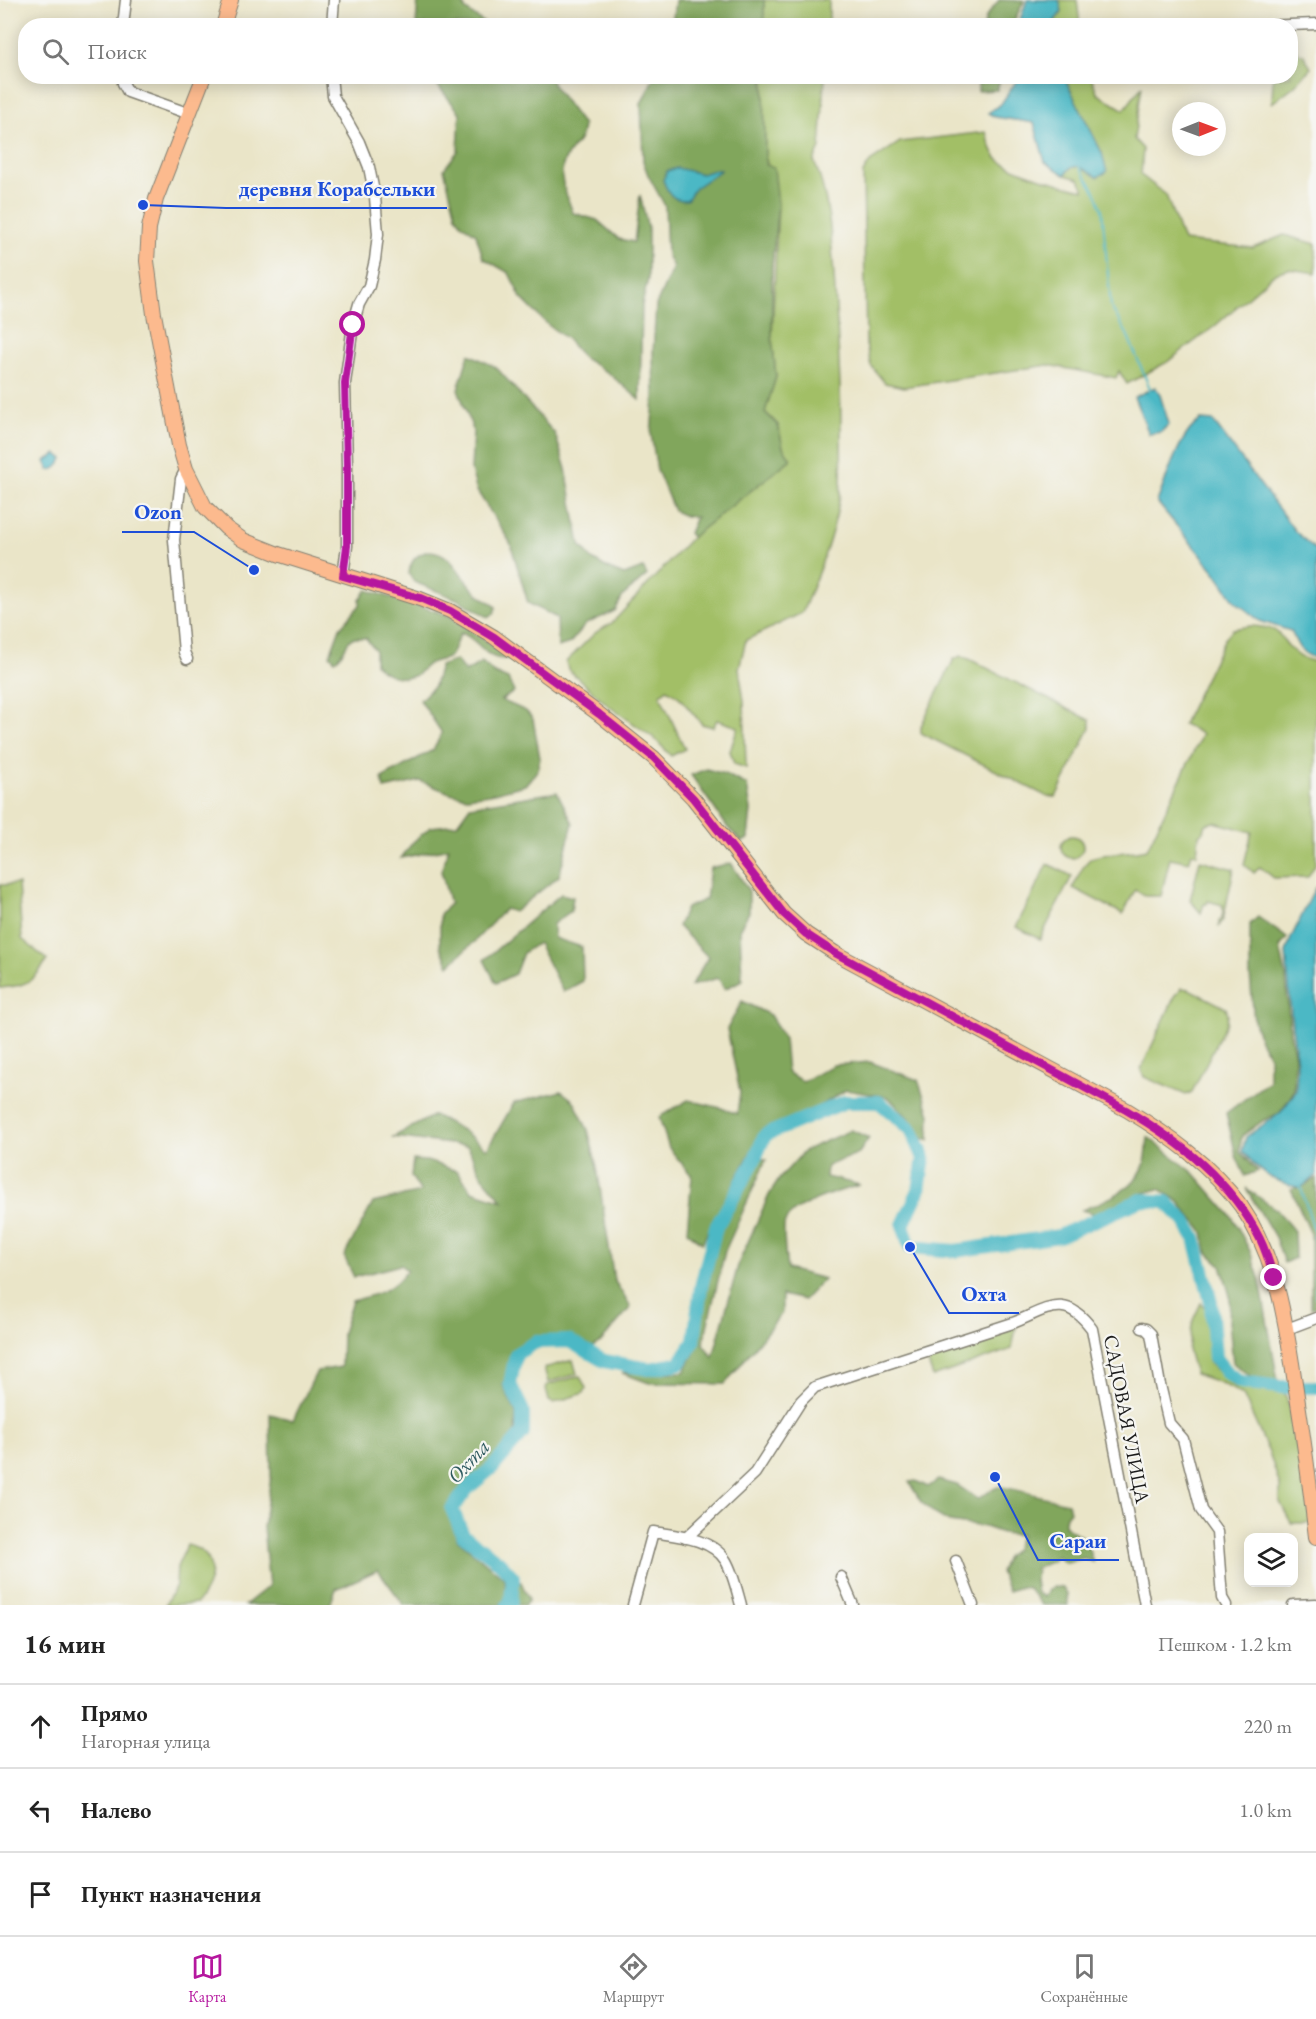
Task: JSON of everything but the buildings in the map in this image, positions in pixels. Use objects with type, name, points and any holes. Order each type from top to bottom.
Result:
[{"type":"main road","points":[[225,18],[231,0]]},
{"type":"main road","points":[[201,84],[156,199],[149,228],[147,261],[154,314],[179,445],[186,469],[206,507],[226,528],[243,540],[278,555],[420,598],[450,611],[494,637],[599,714],[654,758],[693,798],[784,914],[806,934],[835,953],[1126,1110],[1152,1125],[1195,1156],[1221,1182],[1241,1207],[1260,1240],[1274,1278],[1287,1329],[1316,1537]]},
{"type":"street","points":[[124,18],[126,0]]},
{"type":"street","points":[[333,18],[334,0]]},
{"type":"street","points":[[1298,25],[1316,24]]},
{"type":"street","points":[[124,84],[128,92],[190,114]]},
{"type":"street","points":[[332,84],[333,96],[359,142],[369,166],[375,197],[378,234],[369,286],[359,304],[353,325],[345,383],[347,546],[343,576]]},
{"type":"street","points":[[186,469],[181,479],[174,540],[184,652],[187,659]]},
{"type":"street","name":"САДОВАЯ УЛИЦА","points":[[686,1538],[755,1473],[801,1401],[815,1388],[1013,1323],[1041,1310],[1063,1307],[1082,1315],[1092,1329],[1145,1605]]},
{"type":"street","points":[[1287,1329],[1316,1318]]},
{"type":"street","points":[[1142,1329],[1146,1329],[1151,1334],[1169,1423],[1183,1439],[1201,1510],[1217,1532],[1222,1598],[1226,1605]]},
{"type":"street","points":[[633,1605],[654,1532],[704,1544],[726,1561],[741,1605]]},
{"type":"street","points":[[956,1561],[973,1605]]},
{"type":"street","points":[[842,1577],[853,1605]]},
{"type":"street","points":[[1293,1605],[1316,1604]]},
{"type":"green space","points":[[418,0],[463,0],[465,9],[477,18],[417,18]]},
{"type":"green space","points":[[675,0],[764,0],[764,18],[673,18]]},
{"type":"green space","points":[[764,0],[829,0],[829,18],[764,18]]},
{"type":"green space","points":[[999,0],[1024,1],[1016,18],[986,17]]},
{"type":"green space","points":[[1059,0],[1077,0],[1079,18],[1057,18],[1062,11]]},
{"type":"green space","points":[[1298,53],[1304,55],[1311,68],[1298,82]]},
{"type":"green space","points":[[437,84],[553,84],[583,125],[581,136],[566,158],[562,171],[564,186],[573,213],[597,220],[619,239],[634,242],[640,195],[648,228],[648,279],[642,305],[640,400],[607,372],[583,358],[567,339],[548,325],[521,298],[509,273],[483,258],[476,234],[462,224],[456,216],[444,169],[458,151],[460,113]]},
{"type":"green space","points":[[651,84],[764,84],[766,165],[774,168],[778,204],[772,266],[772,336],[776,377],[765,412],[778,425],[783,447],[791,459],[692,537],[689,533],[696,517],[685,516],[674,511],[657,470],[651,434],[656,305],[673,267],[667,255],[665,206],[643,161],[641,104]]},
{"type":"green space","points":[[764,84],[825,84],[820,148],[814,161],[824,192],[832,242],[840,379],[840,493],[833,529],[824,558],[802,613],[746,640],[739,668],[744,701],[746,768],[734,764],[730,751],[738,727],[717,720],[713,727],[702,724],[679,697],[667,689],[660,695],[685,749],[671,756],[654,738],[610,707],[568,669],[566,662],[595,633],[612,623],[692,537],[791,459],[783,448],[778,425],[765,412],[776,377],[772,336],[778,204],[765,155]]},
{"type":"green space","points":[[978,84],[999,84],[997,90],[978,91]]},
{"type":"green space","points":[[1068,84],[1094,84],[1098,94],[1124,110],[1142,86],[1134,139],[1143,149],[1141,175],[1166,195],[1183,241],[1253,248],[1284,235],[1316,244],[1316,273],[1288,269],[1275,273],[1215,326],[1167,362],[1127,384],[1119,371],[1116,378],[1048,365],[904,387],[885,383],[871,366],[866,345],[863,173],[870,162],[900,142],[986,132],[993,152],[1003,162],[1038,177],[1084,190],[1079,179],[1065,175],[1070,168],[1079,166],[1097,176],[1102,153]]},
{"type":"green space","points":[[1273,84],[1296,84],[1294,86],[1272,103]]},
{"type":"green space","points":[[469,354],[496,367],[555,434],[566,469],[580,545],[592,559],[609,569],[624,575],[643,568],[647,575],[623,596],[615,611],[586,624],[570,643],[558,647],[557,618],[528,603],[510,542],[477,491],[471,470],[473,430],[458,389]]},
{"type":"green space","points":[[430,551],[445,556],[476,592],[496,607],[494,614],[488,617],[459,600],[414,582],[409,574],[411,565],[418,556]]},
{"type":"green space","points":[[367,590],[448,615],[511,658],[502,659],[489,654],[468,636],[461,633],[449,657],[430,663],[414,676],[403,678],[393,676],[379,668],[375,664],[375,650],[366,638],[352,638],[335,660],[330,655],[340,628],[360,605],[360,599]]},
{"type":"green space","points":[[1250,626],[1276,631],[1300,656],[1316,662],[1316,863],[1308,877],[1274,878],[1260,867],[1254,873],[1244,864],[1252,832],[1214,822],[1206,824],[1204,831],[1199,835],[1197,854],[1192,853],[1189,862],[1170,858],[1161,896],[1146,896],[1135,890],[1123,914],[1073,888],[1082,868],[1090,859],[1100,855],[1147,849],[1202,734],[1183,724],[1225,638],[1233,629]]},
{"type":"green space","points":[[961,656],[1090,720],[1090,728],[1056,797],[1048,797],[921,733],[921,726],[954,659]]},
{"type":"green space","points":[[456,660],[465,672],[482,662],[494,673],[508,679],[514,692],[501,700],[526,711],[533,719],[540,758],[538,770],[525,785],[467,797],[420,781],[384,789],[382,778],[433,750],[442,733],[420,700],[434,686],[440,666]]},
{"type":"green space","points":[[706,769],[725,774],[747,785],[751,810],[748,839],[742,842],[728,828],[691,775]]},
{"type":"green space","points":[[557,792],[573,823],[559,876],[514,912],[505,909],[449,965],[440,946],[440,914],[450,904],[441,871],[449,848],[401,858],[413,842],[431,827],[457,824],[470,806]]},
{"type":"green space","points":[[1072,836],[1080,839],[1083,847],[1080,855],[1072,858],[1064,855],[1061,847],[1064,839]]},
{"type":"green space","points":[[1200,860],[1234,869],[1223,920],[1219,926],[1223,905],[1208,901],[1204,904],[1201,913],[1190,900]]},
{"type":"green space","points":[[731,863],[749,891],[749,912],[740,928],[742,980],[725,989],[718,978],[691,986],[708,957],[678,926],[686,908],[706,899],[710,868]]},
{"type":"green space","points":[[1048,864],[1072,876],[1040,939],[1016,927]]},
{"type":"green space","points":[[18,884],[22,939],[47,960],[28,982],[0,988],[0,885]]},
{"type":"green space","points":[[561,894],[573,897],[571,911],[553,924],[554,938],[582,947],[583,981],[563,992],[538,943],[523,953],[515,974],[496,983],[484,960]]},
{"type":"green space","points":[[1258,917],[1287,938],[1280,947],[1286,976],[1290,1033],[1295,1056],[1294,1091],[1280,1113],[1264,1120],[1242,1136],[1239,1151],[1258,1171],[1245,1176],[1236,1156],[1226,1113],[1269,1081],[1269,1056],[1260,1040],[1254,1021],[1250,975],[1250,924]]},
{"type":"green space","points":[[1181,988],[1189,989],[1226,1008],[1228,1015],[1227,1022],[1192,1092],[1186,1095],[1144,1077],[1141,1069],[1174,998]]},
{"type":"green space","points":[[742,1001],[770,1015],[784,1039],[787,1072],[803,1082],[833,1065],[870,1062],[918,1080],[930,1114],[929,1140],[921,1138],[916,1126],[888,1097],[846,1090],[811,1111],[763,1129],[702,1243],[687,1231],[692,1176],[669,1148],[659,1117],[688,1100],[737,1114],[740,1092],[727,1029]]},
{"type":"green space","points":[[561,1091],[574,1101],[588,1130],[597,1167],[614,1280],[631,1307],[601,1342],[592,1347],[572,1338],[554,1336],[533,1340],[514,1349],[503,1385],[516,1413],[515,1432],[491,1463],[468,1480],[449,1513],[457,1539],[505,1579],[506,1598],[500,1605],[404,1605],[378,1570],[336,1589],[330,1605],[245,1605],[269,1586],[263,1527],[271,1477],[270,1414],[293,1420],[317,1371],[341,1367],[342,1333],[352,1301],[389,1288],[407,1270],[400,1265],[354,1277],[344,1256],[373,1203],[421,1192],[411,1176],[413,1160],[427,1161],[457,1171],[472,1191],[503,1201],[482,1176],[467,1146],[393,1137],[434,1115],[462,1130],[487,1149],[514,1103]]},
{"type":"green space","points":[[851,1130],[869,1138],[859,1153],[827,1166],[826,1177],[860,1185],[830,1194],[798,1209],[790,1215],[784,1226],[787,1269],[824,1279],[804,1300],[782,1295],[782,1313],[725,1384],[649,1383],[622,1373],[684,1372],[700,1342],[704,1299],[721,1228],[760,1158],[766,1160],[725,1251],[703,1344],[713,1357],[739,1262],[769,1195],[780,1178],[805,1150]]},
{"type":"green space","points":[[1148,1137],[1194,1173],[1233,1218],[1250,1251],[1260,1281],[1278,1381],[1251,1377],[1233,1363],[1229,1322],[1230,1296],[1221,1265],[1207,1252],[1203,1232],[1178,1201],[1159,1189],[1137,1195],[1126,1204],[1097,1215],[1082,1210],[1120,1192],[1135,1179],[1145,1162]]},
{"type":"green space","points":[[1316,1178],[1316,1307],[1311,1308],[1311,1234],[1291,1189],[1303,1186]]},
{"type":"green space","points":[[1246,1188],[1277,1210],[1294,1231],[1295,1258],[1284,1263],[1275,1237]]},
{"type":"green space","points":[[1201,1303],[1208,1310],[1209,1363],[1234,1387],[1286,1394],[1312,1523],[1291,1523],[1280,1502],[1280,1486],[1270,1455],[1243,1395],[1221,1383],[1195,1374],[1188,1350],[1193,1320]]},
{"type":"green space","points":[[1016,1327],[1012,1349],[933,1377],[926,1356]]},
{"type":"green space","points":[[573,1360],[577,1374],[548,1382],[544,1368]]},
{"type":"green space","points":[[580,1376],[586,1388],[584,1393],[553,1403],[549,1401],[547,1385]]},
{"type":"green space","points":[[938,1480],[957,1485],[978,1499],[995,1488],[1003,1487],[1068,1503],[1070,1511],[1064,1525],[1085,1539],[1093,1562],[1084,1558],[1065,1563],[1057,1556],[1053,1561],[1036,1568],[1035,1580],[1037,1593],[1044,1597],[1053,1587],[1062,1588],[1067,1593],[1068,1605],[1042,1605],[1028,1588],[1021,1587],[1008,1591],[1000,1572],[1006,1557],[1014,1550],[1021,1535],[949,1522],[935,1514],[921,1502],[909,1482],[916,1481],[928,1487]]},
{"type":"green space","points":[[187,1545],[205,1554],[211,1569],[210,1578],[197,1603],[165,1605],[176,1585],[177,1567]]},
{"type":"green space","points":[[521,1582],[529,1599],[525,1605],[513,1605],[518,1583]]},
{"type":"water","points":[[1027,0],[1059,0],[1062,11],[1057,18],[1021,18]]},
{"type":"water","points":[[1014,84],[1068,84],[1102,153],[1107,172],[1097,177],[1079,166],[1070,168],[1065,175],[1045,162],[1034,123],[995,117],[988,113],[1001,104]]},
{"type":"water","points":[[677,168],[702,174],[721,170],[695,188],[687,200],[682,200],[671,195],[663,180],[667,171]]},
{"type":"water","points":[[1155,387],[1160,395],[1169,424],[1161,432],[1149,434],[1134,397]]},
{"type":"water","points":[[1201,420],[1213,421],[1295,531],[1316,550],[1316,658],[1302,651],[1291,631],[1260,621],[1235,601],[1215,572],[1157,502],[1180,445],[1193,426]]},
{"type":"water","points":[[57,454],[63,459],[58,467],[49,470],[45,461]]},
{"type":"water","points":[[1316,886],[1316,1175],[1301,1188],[1268,1176],[1242,1151],[1246,1137],[1281,1112],[1296,1091],[1297,1063],[1286,952]]},
{"type":"waterway","points":[[1078,164],[1095,191],[1102,209],[1111,307],[1127,334],[1151,391]]},
{"type":"waterway","name":"Охта","points":[[508,1605],[511,1602],[513,1577],[499,1562],[463,1535],[452,1509],[468,1488],[493,1467],[523,1433],[523,1411],[510,1384],[516,1354],[536,1342],[569,1341],[604,1361],[649,1369],[680,1363],[694,1341],[701,1287],[716,1227],[753,1163],[765,1135],[845,1102],[879,1102],[911,1129],[924,1158],[919,1190],[903,1225],[910,1247],[955,1251],[1059,1236],[1141,1200],[1166,1202],[1184,1220],[1195,1238],[1211,1302],[1215,1358],[1227,1373],[1241,1382],[1280,1387],[1316,1387]]},
{"type":"waterway","points":[[1301,1188],[1314,1230],[1316,1297]]},
{"type":"place","name":"деревня Корабсельки","points":[[143,205]]},
{"type":"place","name":"Ozon","points":[[254,570]]},
{"type":"place","name":"Охта","points":[[910,1247]]},
{"type":"place","name":"Сараи","points":[[995,1477]]},
{"type":"route","points":[[353,325],[345,383],[347,546],[343,576],[420,598],[450,611],[494,637],[599,714],[654,758],[693,798],[784,914],[806,934],[835,953],[1126,1110],[1152,1125],[1195,1156],[1221,1182],[1241,1207],[1260,1240],[1274,1278]]}]
